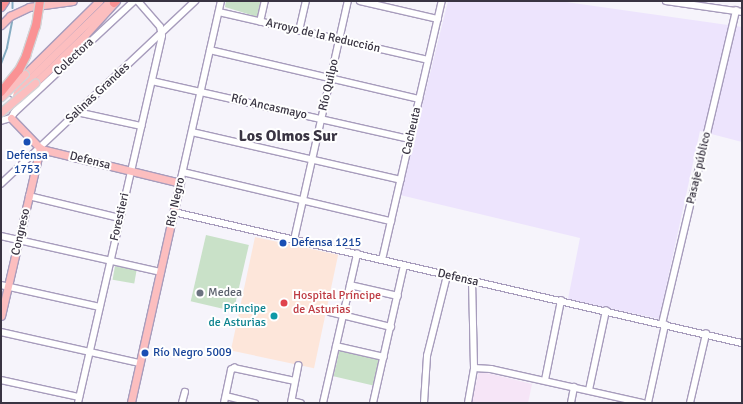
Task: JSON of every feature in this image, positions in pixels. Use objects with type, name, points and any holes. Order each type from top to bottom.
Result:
[{"type":"highway","points":[[1,7],[5,1]]},
{"type":"highway","points":[[1,92],[19,70],[26,56],[36,26],[40,1]]},
{"type":"main road","points":[[1,25],[10,16],[29,7],[73,1]]},
{"type":"main road","points":[[1,97],[99,1]]},
{"type":"main road","points":[[1,112],[85,35],[114,1]]},
{"type":"main road","points":[[16,96],[17,91],[114,1]]},
{"type":"main road","points":[[13,116],[40,148]]},
{"type":"main road","name":"Defensa","points":[[40,148],[180,183]]},
{"type":"main road","name":"Congreso","points":[[1,316],[4,286],[18,240],[40,148]]},
{"type":"main road","name":"Río Negro","points":[[131,403],[180,183]]},
{"type":"street","points":[[135,1],[162,32]]},
{"type":"street","name":"Colectora","points":[[1,127],[135,1]]},
{"type":"street","name":"Salinas Grandes","points":[[1,184],[195,1]]},
{"type":"street","name":"Río Negro","points":[[180,183],[221,1]]},
{"type":"street","points":[[260,22],[265,1]]},
{"type":"street","points":[[299,31],[306,1]]},
{"type":"street","name":"Río Quilpo","points":[[294,240],[348,1]]},
{"type":"street","points":[[360,1],[438,19]]},
{"type":"street","name":"Cacheuta","points":[[382,260],[442,1]]},
{"type":"street","points":[[666,1],[739,12]]},
{"type":"street","name":"Arroyo de la Reducción","points":[[219,12],[428,60]]},
{"type":"street","name":"Pasaje público","points":[[648,403],[664,325],[739,12]]},
{"type":"street","name":"Forestieri","points":[[78,400],[162,32]]},
{"type":"street","points":[[210,50],[419,99]]},
{"type":"street","name":"Río Ancasmayo","points":[[152,81],[410,139]]},
{"type":"street","points":[[1,87],[11,91],[16,96],[18,107],[13,116],[1,122]]},
{"type":"street","points":[[77,112],[141,126]]},
{"type":"street","points":[[192,132],[401,180]]},
{"type":"street","points":[[182,172],[391,221]]},
{"type":"street","points":[[29,196],[120,218]]},
{"type":"street","name":"Defensa","points":[[174,212],[472,282],[742,342]]},
{"type":"street","points":[[1,236],[161,272]]},
{"type":"street","points":[[322,403],[357,254]]},
{"type":"street","points":[[373,403],[404,266]]},
{"type":"street","points":[[424,403],[427,356],[447,276]]},
{"type":"street","points":[[468,403],[474,368],[472,282]]},
{"type":"street","points":[[350,285],[398,296]]},
{"type":"street","points":[[4,286],[100,307]]},
{"type":"street","points":[[545,380],[561,301]]},
{"type":"street","points":[[330,312],[391,326]]},
{"type":"street","points":[[589,390],[606,312]]},
{"type":"street","points":[[1,332],[140,363]]},
{"type":"street","points":[[690,403],[706,334]]},
{"type":"street","points":[[336,346],[384,357]]},
{"type":"street","points":[[298,366],[291,402],[301,403]]},
{"type":"street","points":[[224,403],[231,370],[234,368],[295,381]]},
{"type":"street","points":[[474,368],[491,369],[545,380],[643,403]]},
{"type":"street","points":[[1,380],[78,400]]},
{"type":"street","points":[[571,403],[574,387]]},
{"type":"street","points":[[182,403],[185,392]]},
{"type":"street","points":[[226,396],[255,403]]},
{"type":"shaded area","points":[[448,1],[559,1],[742,27],[742,142],[700,131],[659,319],[568,299],[580,238],[400,195]]},
{"type":"shaded area","name":"Hospital Príncipe de Asturias","points":[[255,237],[338,255],[314,368],[231,350]]},
{"type":"shaded area","points":[[479,371],[532,384],[528,403],[471,403]]},
{"type":"green space","points":[[226,1],[261,1],[258,17],[225,7]]},
{"type":"green space","points":[[206,235],[249,245],[234,311],[191,301]]},
{"type":"green space","points":[[115,266],[137,270],[134,284],[113,280]]},
{"type":"green space","points":[[340,348],[382,358],[375,386],[333,376]]},
{"type":"waterway","points":[[13,1],[13,8]]},
{"type":"waterway","points":[[1,64],[7,48],[12,22]]},
{"type":"place","name":"Defensa 1753","points":[[27,142]]},
{"type":"place","name":"Defensa 1215","points":[[283,243]]},
{"type":"place","name":"Medea","points":[[200,293]]},
{"type":"place","name":"Hospital Príncipe de Asturias","points":[[284,303]]},
{"type":"place","name":"Principe de Asturias","points":[[274,316]]},
{"type":"place","name":"Río Negro 5009","points":[[145,353]]},
{"type":"district","name":"Los Olmos Sur","points":[[288,136]]}]
